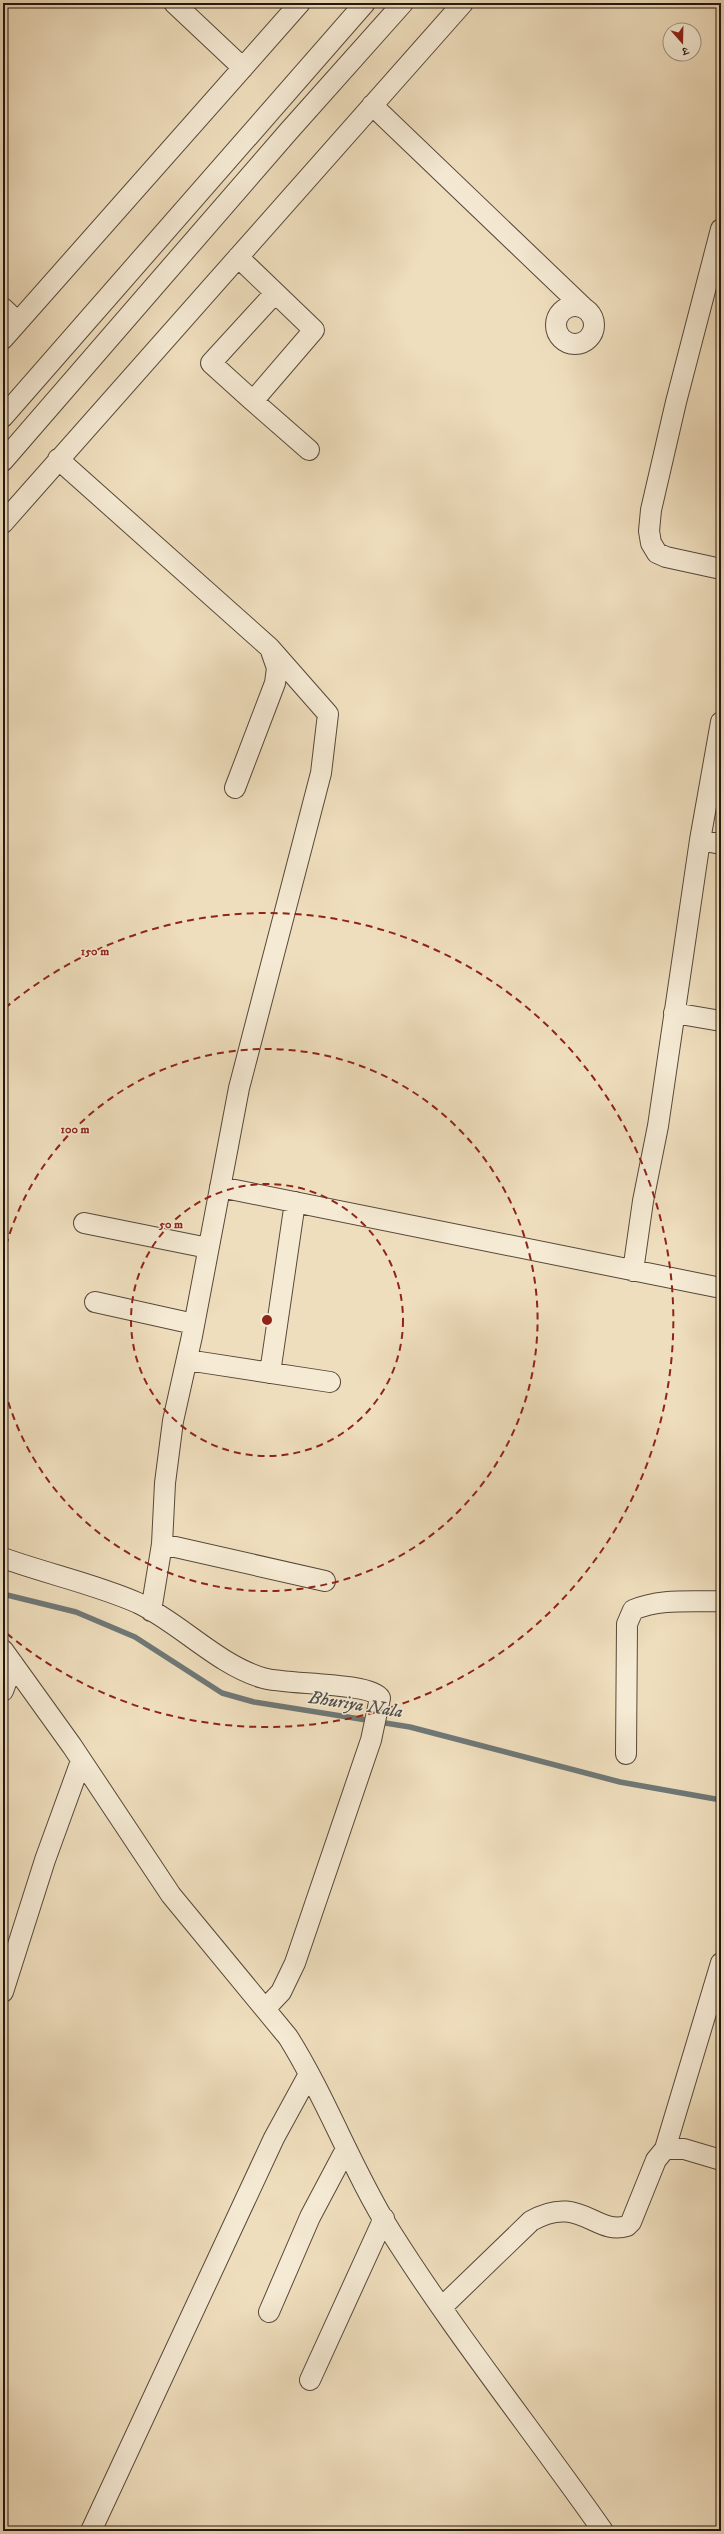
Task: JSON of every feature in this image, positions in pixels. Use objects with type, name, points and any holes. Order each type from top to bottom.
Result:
[{"type":"street","points":[[174,3],[243,68]]},
{"type":"street","points":[[3,339],[300,3]]},
{"type":"street","points":[[3,417],[365,3]]},
{"type":"street","points":[[3,461],[288,132],[403,3]]},
{"type":"street","points":[[3,523],[58,459],[463,3]]},
{"type":"street","points":[[372,105],[585,309]]},
{"type":"street","points":[[721,229],[676,402],[651,510],[649,531],[651,543],[657,553],[666,557],[721,569]]},
{"type":"street","points":[[238,257],[314,330],[253,401]]},
{"type":"street","points":[[275,293],[211,363],[309,450]]},
{"type":"street","points":[[3,308],[18,322]]},
{"type":"street","points":[[58,459],[270,648],[328,714],[321,773],[239,1088],[168,1457],[162,1544],[151,1611]]},
{"type":"street","points":[[236,788],[275,683],[277,668],[270,648]]},
{"type":"street","points":[[633,1271],[643,1201],[658,1126],[700,840],[721,722]]},
{"type":"street","points":[[700,840],[721,844]]},
{"type":"street","points":[[674,1013],[721,1021]]},
{"type":"street","points":[[220,1187],[721,1288]]},
{"type":"street","points":[[270,1373],[295,1202]]},
{"type":"street","points":[[84,1223],[208,1248]]},
{"type":"street","points":[[95,1302],[194,1324]]},
{"type":"street","points":[[187,1360],[330,1382]]},
{"type":"street","points":[[162,1544],[325,1580]]},
{"type":"street","points":[[3,1558],[119,1596],[151,1611],[243,1670],[262,1678],[284,1683],[359,1688],[378,1694],[381,1702],[371,1740],[288,1982],[276,1998],[264,2008]]},
{"type":"street","points":[[626,1754],[627,1624],[633,1610],[661,1602],[721,1601]]},
{"type":"street","points":[[3,1691],[8,1657]]},
{"type":"street","points":[[8,1657],[81,1761],[170,1895],[288,2037],[309,2074],[346,2149],[384,2218],[442,2307],[603,2531]]},
{"type":"street","points":[[3,1992],[45,1860],[81,1761]]},
{"type":"street","points":[[442,2307],[530,2221],[543,2214],[557,2210],[572,2212],[614,2227],[627,2226],[631,2222],[656,2160],[665,2149],[721,1963]]},
{"type":"street","points":[[92,2531],[274,2138],[309,2074]]},
{"type":"street","points":[[268,2312],[310,2217],[346,2149]]},
{"type":"street","points":[[665,2149],[684,2149],[721,2160]]},
{"type":"street","points":[[310,2380],[384,2218]]},
{"type":"waterway","name":"Bhuriya Nala","points":[[3,1594],[76,1612],[135,1637],[222,1693],[254,1702],[410,1727],[620,1782],[721,1800]]}]
